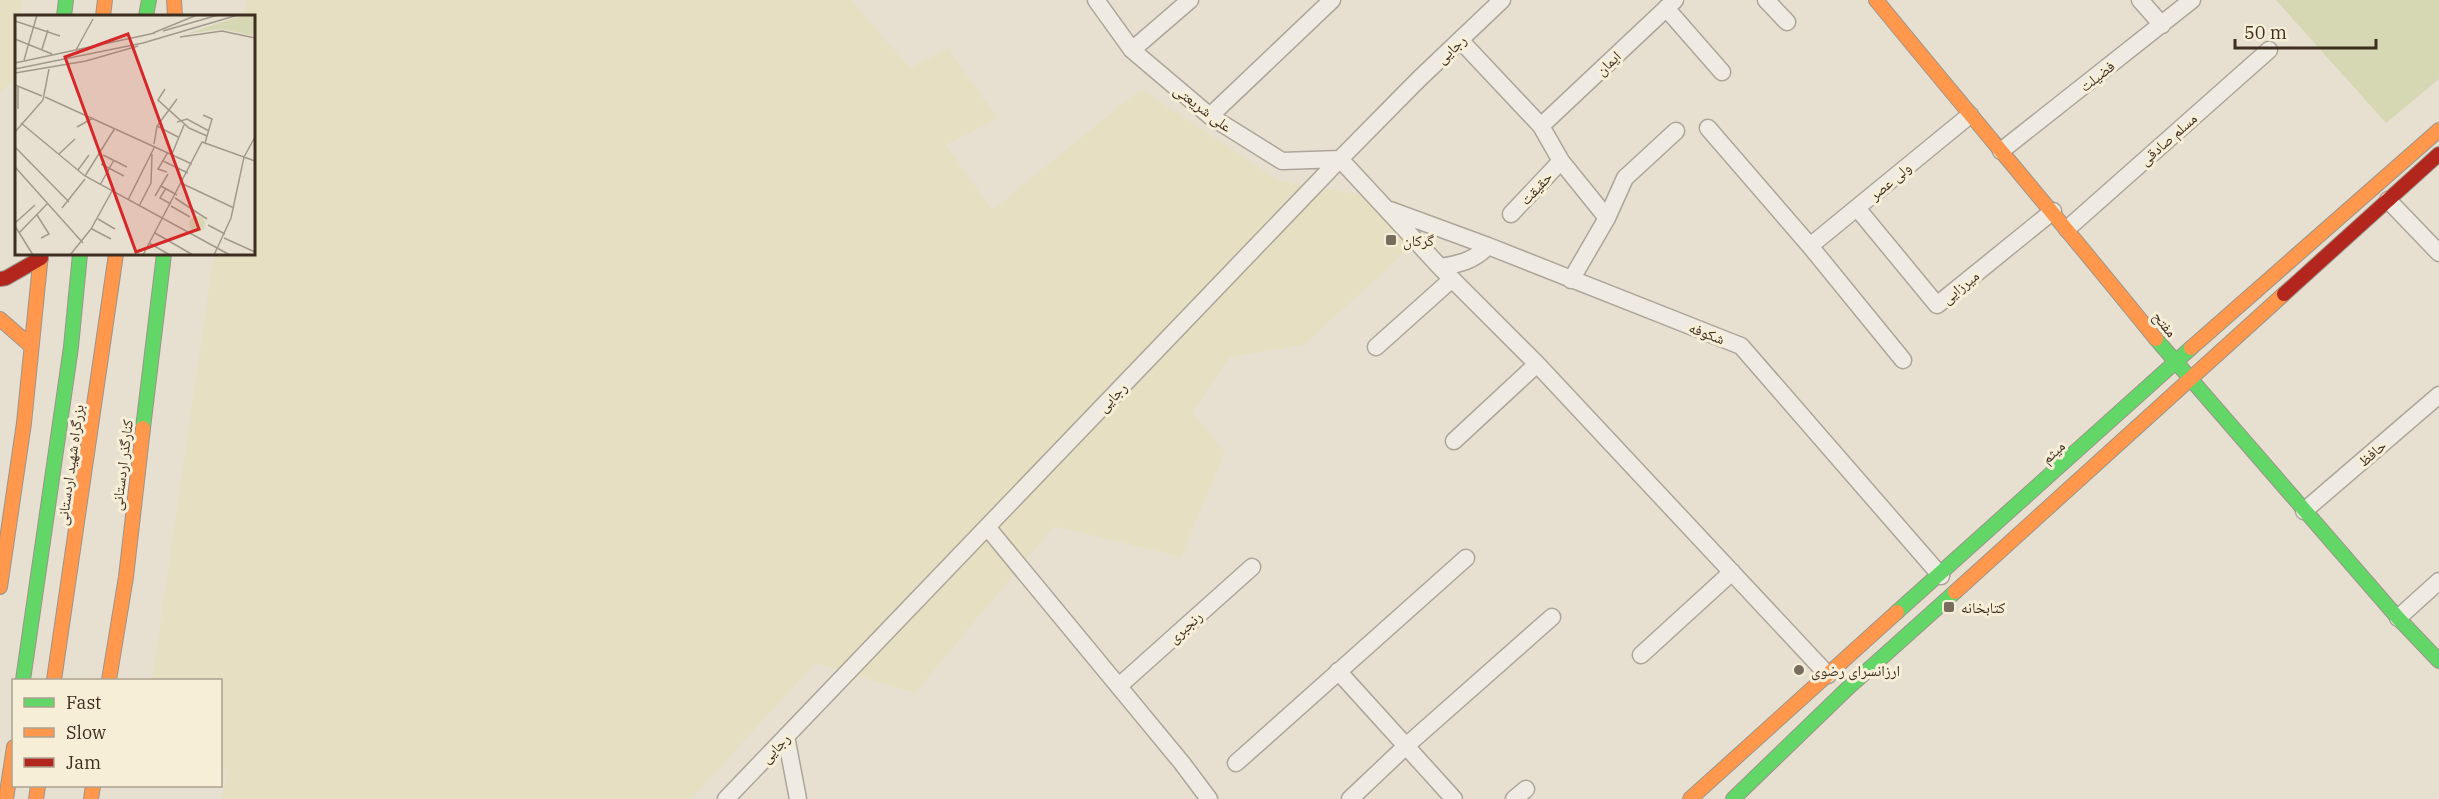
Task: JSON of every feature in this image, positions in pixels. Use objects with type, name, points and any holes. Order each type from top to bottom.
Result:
[{"type":"main road","points":[[64,15],[66,0]]},
{"type":"main road","points":[[103,15],[105,0]]},
{"type":"main road","points":[[146,15],[148,0]]},
{"type":"main road","points":[[174,0],[176,15]]},
{"type":"main road","name":"مفتح","points":[[1876,0],[1970,115],[2053,211],[2175,363],[2304,512],[2439,661]]},
{"type":"main road","name":"میثم","points":[[1690,799],[1941,576],[2175,363],[2439,130]]},
{"type":"main road","points":[[1732,799],[1849,687],[2439,154]]},
{"type":"main road","name":"بزرگراه شهید اردستانی","points":[[23,679],[71,347],[80,255]]},
{"type":"main road","name":"بزرگراه شهید اردستانی","points":[[54,679],[116,255]]},
{"type":"main road","name":"کنارگذر اردستانی","points":[[110,679],[126,577],[164,255]]},
{"type":"main road","points":[[0,279],[6,278],[41,256]]},
{"type":"main road","points":[[0,587],[24,423],[30,345],[41,256]]},
{"type":"main road","points":[[0,320],[30,345]]},
{"type":"main road","points":[[6,799],[12,760]]},
{"type":"street","name":"علی شریعتی","points":[[1096,0],[1132,50],[1210,116],[1282,161],[1340,159]]},
{"type":"street","points":[[1132,50],[1190,0]]},
{"type":"street","points":[[1210,116],[1332,0]]},
{"type":"street","points":[[1766,0],[1787,22]]},
{"type":"street","points":[[2140,0],[2162,25]]},
{"type":"street","name":"فضیلت","points":[[2001,151],[2192,0]]},
{"type":"street","name":"رجایی","points":[[726,799],[1340,159],[1419,79],[1461,41],[1497,2]]},
{"type":"street","points":[[1670,4],[1722,72]]},
{"type":"street","name":"ایمان","points":[[1541,126],[1670,4]]},
{"type":"street","points":[[1461,41],[1541,126],[1561,161],[1607,218]]},
{"type":"street","name":"مسلم صادقی","points":[[2067,229],[2269,50]]},
{"type":"street","name":"ولی عصر","points":[[1810,246],[1970,115]]},
{"type":"street","points":[[1708,128],[1810,246],[1903,360]]},
{"type":"street","points":[[1570,280],[1607,218],[1625,178],[1676,131]]},
{"type":"street","points":[[1340,159],[1440,267],[1537,364],[1828,675]]},
{"type":"street","name":"حقیقت","points":[[1511,214],[1561,161]]},
{"type":"street","points":[[2388,200],[2439,253]]},
{"type":"street","name":"میرزایی","points":[[1857,208],[1937,305],[2053,211]]},
{"type":"street","name":"شکوفه","points":[[1389,210],[1488,246],[1741,346],[1941,576]]},
{"type":"street","points":[[1440,267],[1468,261],[1480,255],[1488,246]]},
{"type":"street","points":[[1376,347],[1452,279]]},
{"type":"street","points":[[1454,441],[1537,364]]},
{"type":"street","name":"حافظ","points":[[2304,512],[2439,395]]},
{"type":"street","points":[[987,527],[1182,763],[1209,799]]},
{"type":"street","points":[[1236,763],[1466,558]]},
{"type":"street","name":"رنجبری","points":[[1119,686],[1252,567]]},
{"type":"street","points":[[1641,655],[1732,572]]},
{"type":"street","points":[[2398,618],[2439,581]]},
{"type":"street","points":[[1350,799],[1406,746],[1552,617]]},
{"type":"street","points":[[1338,671],[1454,799]]},
{"type":"street","points":[[786,736],[798,799]]},
{"type":"shaded area","points":[[0,0],[23,0],[21,15],[15,15],[15,80],[0,92]]},
{"type":"shaded area","points":[[246,0],[851,0],[910,68],[948,49],[998,118],[946,145],[992,210],[1141,89],[1279,181],[1398,201],[1426,232],[1304,345],[1230,357],[1192,413],[1225,452],[1181,557],[1054,526],[915,693],[815,663],[691,799],[221,799],[228,770],[222,767],[222,679],[152,679],[214,255],[255,255],[255,15],[244,15]]},
{"type":"green space","points":[[2276,0],[2439,0],[2439,79],[2386,123]]},
{"type":"traffic: fast","points":[[64,15],[66,0]]},
{"type":"traffic: fast","points":[[146,15],[149,0]]},
{"type":"traffic: fast","points":[[23,679],[71,347],[80,255]]},
{"type":"traffic: fast","points":[[143,428],[164,255]]},
{"type":"traffic: fast","points":[[2156,339],[2398,618],[2439,661]]},
{"type":"traffic: fast","points":[[1897,612],[2191,348]]},
{"type":"traffic: fast","points":[[1733,799],[1849,687],[1955,592]]},
{"type":"traffic: slow","points":[[103,15],[105,0]]},
{"type":"traffic: slow","points":[[174,0],[175,15]]},
{"type":"traffic: slow","points":[[1876,0],[2156,339]]},
{"type":"traffic: slow","points":[[2191,348],[2439,130]]},
{"type":"traffic: slow","points":[[0,587],[24,423],[41,255]]},
{"type":"traffic: slow","points":[[54,679],[116,255]]},
{"type":"traffic: slow","points":[[1955,592],[2284,294]]},
{"type":"traffic: slow","points":[[0,319],[30,345]]},
{"type":"traffic: slow","points":[[109,679],[126,577],[143,428]]},
{"type":"traffic: slow","points":[[1690,799],[1897,612]]},
{"type":"traffic: slow","points":[[6,799],[12,760]]},
{"type":"traffic: slow","points":[[36,799],[38,787]]},
{"type":"traffic: slow","points":[[91,799],[93,787]]},
{"type":"traffic: jam","points":[[2284,294],[2439,154]]},
{"type":"traffic: jam","points":[[0,279],[6,278],[41,258]]},
{"type":"place","name":"گرکان","points":[[1391,240]]},
{"type":"place","name":"کتابخانه","points":[[1949,607]]},
{"type":"place","name":"ارزانسرای رضوی","points":[[1799,670]]}]
